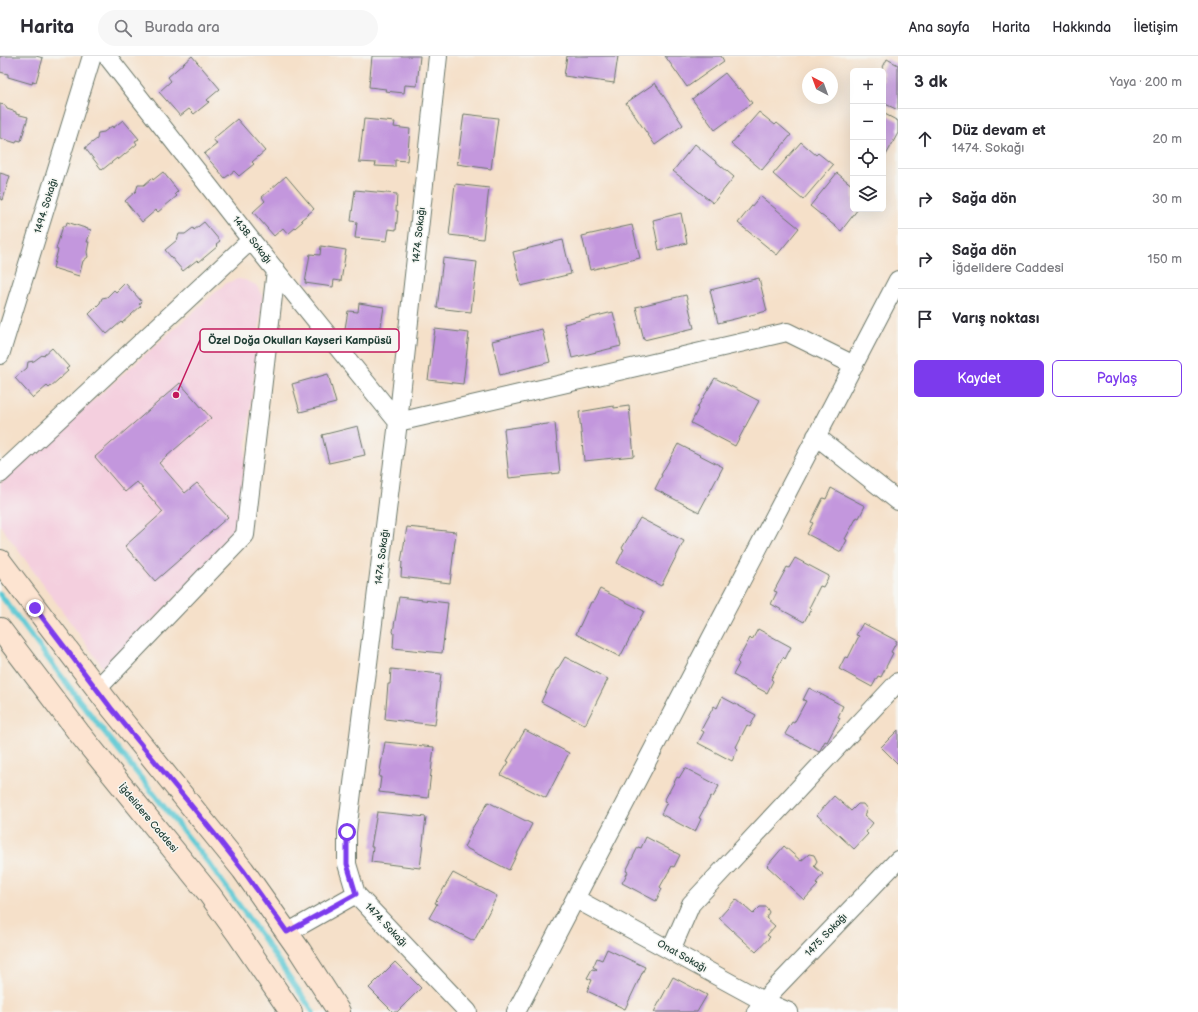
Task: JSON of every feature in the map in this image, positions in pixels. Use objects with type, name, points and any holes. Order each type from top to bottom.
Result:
[{"type":"street","name":"1494. Sokağı","points":[[0,355],[92,56]]},
{"type":"street","name":"1438. Sokağı","points":[[107,56],[251,240],[398,422]]},
{"type":"street","name":"1474. Sokağı","points":[[438,56],[398,422],[347,832],[347,864],[356,894],[468,1012]]},
{"type":"street","points":[[0,474],[251,240]]},
{"type":"street","points":[[97,689],[245,535],[276,270]]},
{"type":"street","points":[[516,1012],[898,280]]},
{"type":"street","points":[[398,422],[787,332],[854,365]]},
{"type":"street","points":[[816,436],[898,501]]},
{"type":"street","points":[[0,561],[97,689],[243,870],[287,932],[339,1012]]},
{"type":"street","name":"İğdelidere Caddesi","points":[[0,629],[84,738],[210,895],[291,1012]]},
{"type":"street","points":[[671,950],[691,904],[898,682]]},
{"type":"street","name":"1475. Sokağı","points":[[760,1007],[898,860]]},
{"type":"street","points":[[287,932],[356,894]]},
{"type":"street","name":"Onat Sokağı","points":[[576,898],[671,950],[760,1007],[789,1012]]},
{"type":"shaded area","points":[[238,279],[245,280],[256,285],[263,296],[237,534],[105,670],[0,525],[0,483],[226,283]]},
{"type":"building","points":[[0,56],[36,56],[43,58],[36,82],[33,81],[32,84],[8,77],[8,74],[0,72]]},
{"type":"building","points":[[192,56],[220,89],[207,100],[209,102],[194,114],[189,109],[180,116],[159,92],[171,81],[168,77]]},
{"type":"building","points":[[372,56],[420,56],[417,86],[405,85],[404,93],[385,91],[386,89],[369,87]]},
{"type":"building","points":[[567,56],[618,56],[614,83],[564,76]]},
{"type":"building","points":[[665,56],[721,56],[724,61],[687,87]]},
{"type":"building","points":[[887,59],[898,65],[898,110],[886,104],[886,68],[882,68]]},
{"type":"building","points":[[725,73],[752,103],[715,130],[692,99]]},
{"type":"building","points":[[655,83],[683,125],[655,145],[626,103]]},
{"type":"building","points":[[0,104],[5,105],[7,109],[16,112],[16,114],[28,117],[21,141],[17,140],[16,143],[0,138]]},
{"type":"building","points":[[759,112],[775,125],[777,123],[791,135],[762,170],[731,144]]},
{"type":"building","points":[[464,114],[498,118],[491,169],[457,164]]},
{"type":"building","points":[[886,115],[898,121],[898,133],[886,155]]},
{"type":"building","points":[[237,119],[265,151],[252,162],[254,164],[239,176],[234,171],[225,178],[204,154],[217,144],[213,139]]},
{"type":"building","points":[[364,119],[395,122],[394,127],[410,129],[407,161],[395,160],[395,167],[375,166],[376,163],[359,162]]},
{"type":"building","points":[[123,120],[139,139],[135,141],[137,144],[118,160],[117,158],[102,170],[85,148],[97,139],[98,133],[104,132],[112,126],[113,128]]},
{"type":"building","points":[[801,142],[816,155],[818,153],[833,165],[803,200],[773,174]]},
{"type":"building","points":[[695,144],[734,177],[713,203],[673,171]]},
{"type":"building","points":[[163,172],[178,191],[175,194],[177,196],[158,212],[156,210],[142,222],[125,201],[136,191],[138,185],[144,185],[152,178],[153,180]]},
{"type":"building","points":[[0,173],[10,176],[3,200],[0,199]]},
{"type":"building","points":[[837,173],[850,184],[850,212],[856,212],[841,231],[810,206]]},
{"type":"building","points":[[286,176],[314,209],[288,234],[283,228],[274,236],[253,212],[265,201],[262,197]]},
{"type":"building","points":[[455,184],[489,188],[483,239],[449,235]]},
{"type":"building","points":[[355,190],[397,194],[396,211],[398,211],[396,230],[389,229],[387,241],[355,238],[357,222],[351,221]]},
{"type":"building","points":[[760,196],[799,228],[777,255],[738,223]]},
{"type":"building","points":[[681,213],[687,243],[659,250],[653,220]]},
{"type":"building","points":[[67,222],[91,230],[87,242],[89,242],[87,252],[88,257],[83,261],[79,276],[53,268],[58,250],[56,249],[63,226],[66,226]]},
{"type":"building","points":[[204,222],[220,241],[216,244],[218,246],[199,262],[197,260],[183,271],[165,250],[177,240],[179,234],[185,234],[193,228],[194,230]]},
{"type":"building","points":[[632,225],[640,258],[590,270],[582,236]]},
{"type":"building","points":[[563,240],[571,274],[521,286],[513,252]]},
{"type":"building","points":[[321,246],[346,250],[341,281],[334,280],[333,287],[305,283],[310,254],[320,255]]},
{"type":"building","points":[[443,258],[477,262],[471,312],[437,308]]},
{"type":"building","points":[[759,278],[767,311],[718,323],[710,290]]},
{"type":"building","points":[[125,283],[142,302],[139,304],[141,306],[107,334],[89,314],[100,303],[102,298],[107,297],[114,290],[116,292]]},
{"type":"building","points":[[686,295],[694,328],[644,340],[636,307]]},
{"type":"building","points":[[359,303],[384,307],[379,338],[373,337],[371,344],[343,340],[348,311],[358,312]]},
{"type":"building","points":[[613,312],[621,346],[572,358],[564,324]]},
{"type":"building","points":[[435,329],[469,333],[463,384],[428,380]]},
{"type":"building","points":[[542,329],[550,362],[500,375],[492,341]]},
{"type":"building","points":[[52,348],[69,367],[66,369],[68,371],[49,388],[47,386],[33,398],[15,378],[27,368],[28,362],[34,361],[42,355],[43,356]]},
{"type":"building","points":[[328,374],[336,403],[300,412],[292,384]]},
{"type":"building","points":[[715,378],[759,401],[735,446],[691,423],[698,409],[697,408]]},
{"type":"building","points":[[180,383],[211,418],[159,463],[185,493],[197,483],[228,517],[155,581],[125,546],[163,512],[137,482],[125,492],[95,457]]},
{"type":"building","points":[[614,406],[614,408],[629,406],[634,456],[584,461],[579,412]]},
{"type":"building","points":[[555,423],[560,473],[509,478],[504,429]]},
{"type":"building","points":[[358,426],[365,455],[329,463],[322,435]]},
{"type":"building","points":[[678,444],[723,467],[699,512],[655,489]]},
{"type":"building","points":[[831,488],[865,506],[845,539],[847,540],[841,552],[807,534],[813,523],[811,522],[823,498],[826,499]]},
{"type":"building","points":[[640,518],[684,541],[661,586],[617,563],[624,549],[622,548]]},
{"type":"building","points":[[407,527],[456,532],[450,583],[401,577],[401,562]]},
{"type":"building","points":[[795,558],[829,576],[823,587],[820,586],[804,622],[771,604],[777,592],[774,591],[787,567],[789,568]]},
{"type":"building","points":[[600,589],[644,611],[620,657],[576,634],[591,602],[593,602]]},
{"type":"building","points":[[399,597],[448,603],[442,653],[393,648],[393,632]]},
{"type":"building","points":[[863,623],[897,641],[891,652],[893,653],[881,677],[878,676],[872,687],[839,669],[845,657],[848,658],[859,636],[856,635]]},
{"type":"building","points":[[758,629],[791,647],[785,659],[783,657],[771,679],[773,681],[767,693],[733,675],[739,664],[737,662],[750,638],[752,640]]},
{"type":"building","points":[[565,657],[608,679],[585,725],[541,702],[556,670]]},
{"type":"building","points":[[391,669],[441,674],[435,725],[385,719]]},
{"type":"building","points":[[809,688],[843,706],[838,717],[840,718],[827,742],[825,741],[819,752],[785,734],[792,722],[794,723],[806,701],[803,700]]},
{"type":"building","points":[[722,697],[756,715],[750,727],[747,725],[736,747],[738,749],[732,761],[698,743],[704,732],[701,730],[714,706],[717,708]]},
{"type":"building","points":[[525,730],[569,753],[546,798],[501,775],[509,762],[507,761]]},
{"type":"building","points":[[898,730],[898,764],[881,747]]},
{"type":"building","points":[[385,742],[434,747],[428,798],[379,792],[381,777],[379,777]]},
{"type":"building","points":[[685,768],[719,786],[713,797],[711,796],[699,818],[701,819],[695,832],[661,814],[667,802],[664,801],[677,777],[679,778]]},
{"type":"building","points":[[834,796],[851,811],[858,804],[863,804],[867,809],[864,815],[873,823],[866,832],[868,834],[854,849],[817,815]]},
{"type":"building","points":[[488,802],[532,824],[509,870],[464,847],[471,833],[470,832]]},
{"type":"building","points":[[377,812],[426,817],[420,868],[371,862],[373,847],[371,847]]},
{"type":"building","points":[[646,837],[680,855],[674,867],[672,866],[660,887],[662,889],[656,901],[622,883],[628,872],[626,871],[638,847],[641,848]]},
{"type":"building","points":[[784,846],[801,861],[809,854],[814,855],[817,861],[814,866],[823,874],[816,883],[818,885],[804,900],[767,866]]},
{"type":"building","points":[[453,873],[497,896],[474,941],[429,918],[437,904],[435,903]]},
{"type":"building","points":[[736,899],[753,914],[760,907],[766,907],[769,912],[766,918],[775,926],[767,935],[770,937],[756,952],[719,918]]},
{"type":"building","points":[[607,949],[645,967],[625,1009],[587,991],[592,980],[587,978],[592,969],[597,969],[593,967],[597,958],[602,960]]},
{"type":"building","points":[[395,962],[421,988],[397,1012],[393,1012],[369,988]]},
{"type":"building","points":[[673,977],[707,995],[697,1012],[654,1012]]},
{"type":"waterway","points":[[0,594],[79,700],[211,866],[313,1012]]},
{"type":"place","name":"Özel Doğa Okulları Kayseri Kampüsü","points":[[176,395]]},
{"type":"route","points":[[35,608],[111,708],[243,870],[287,932],[356,894],[347,864],[347,832]]}]
